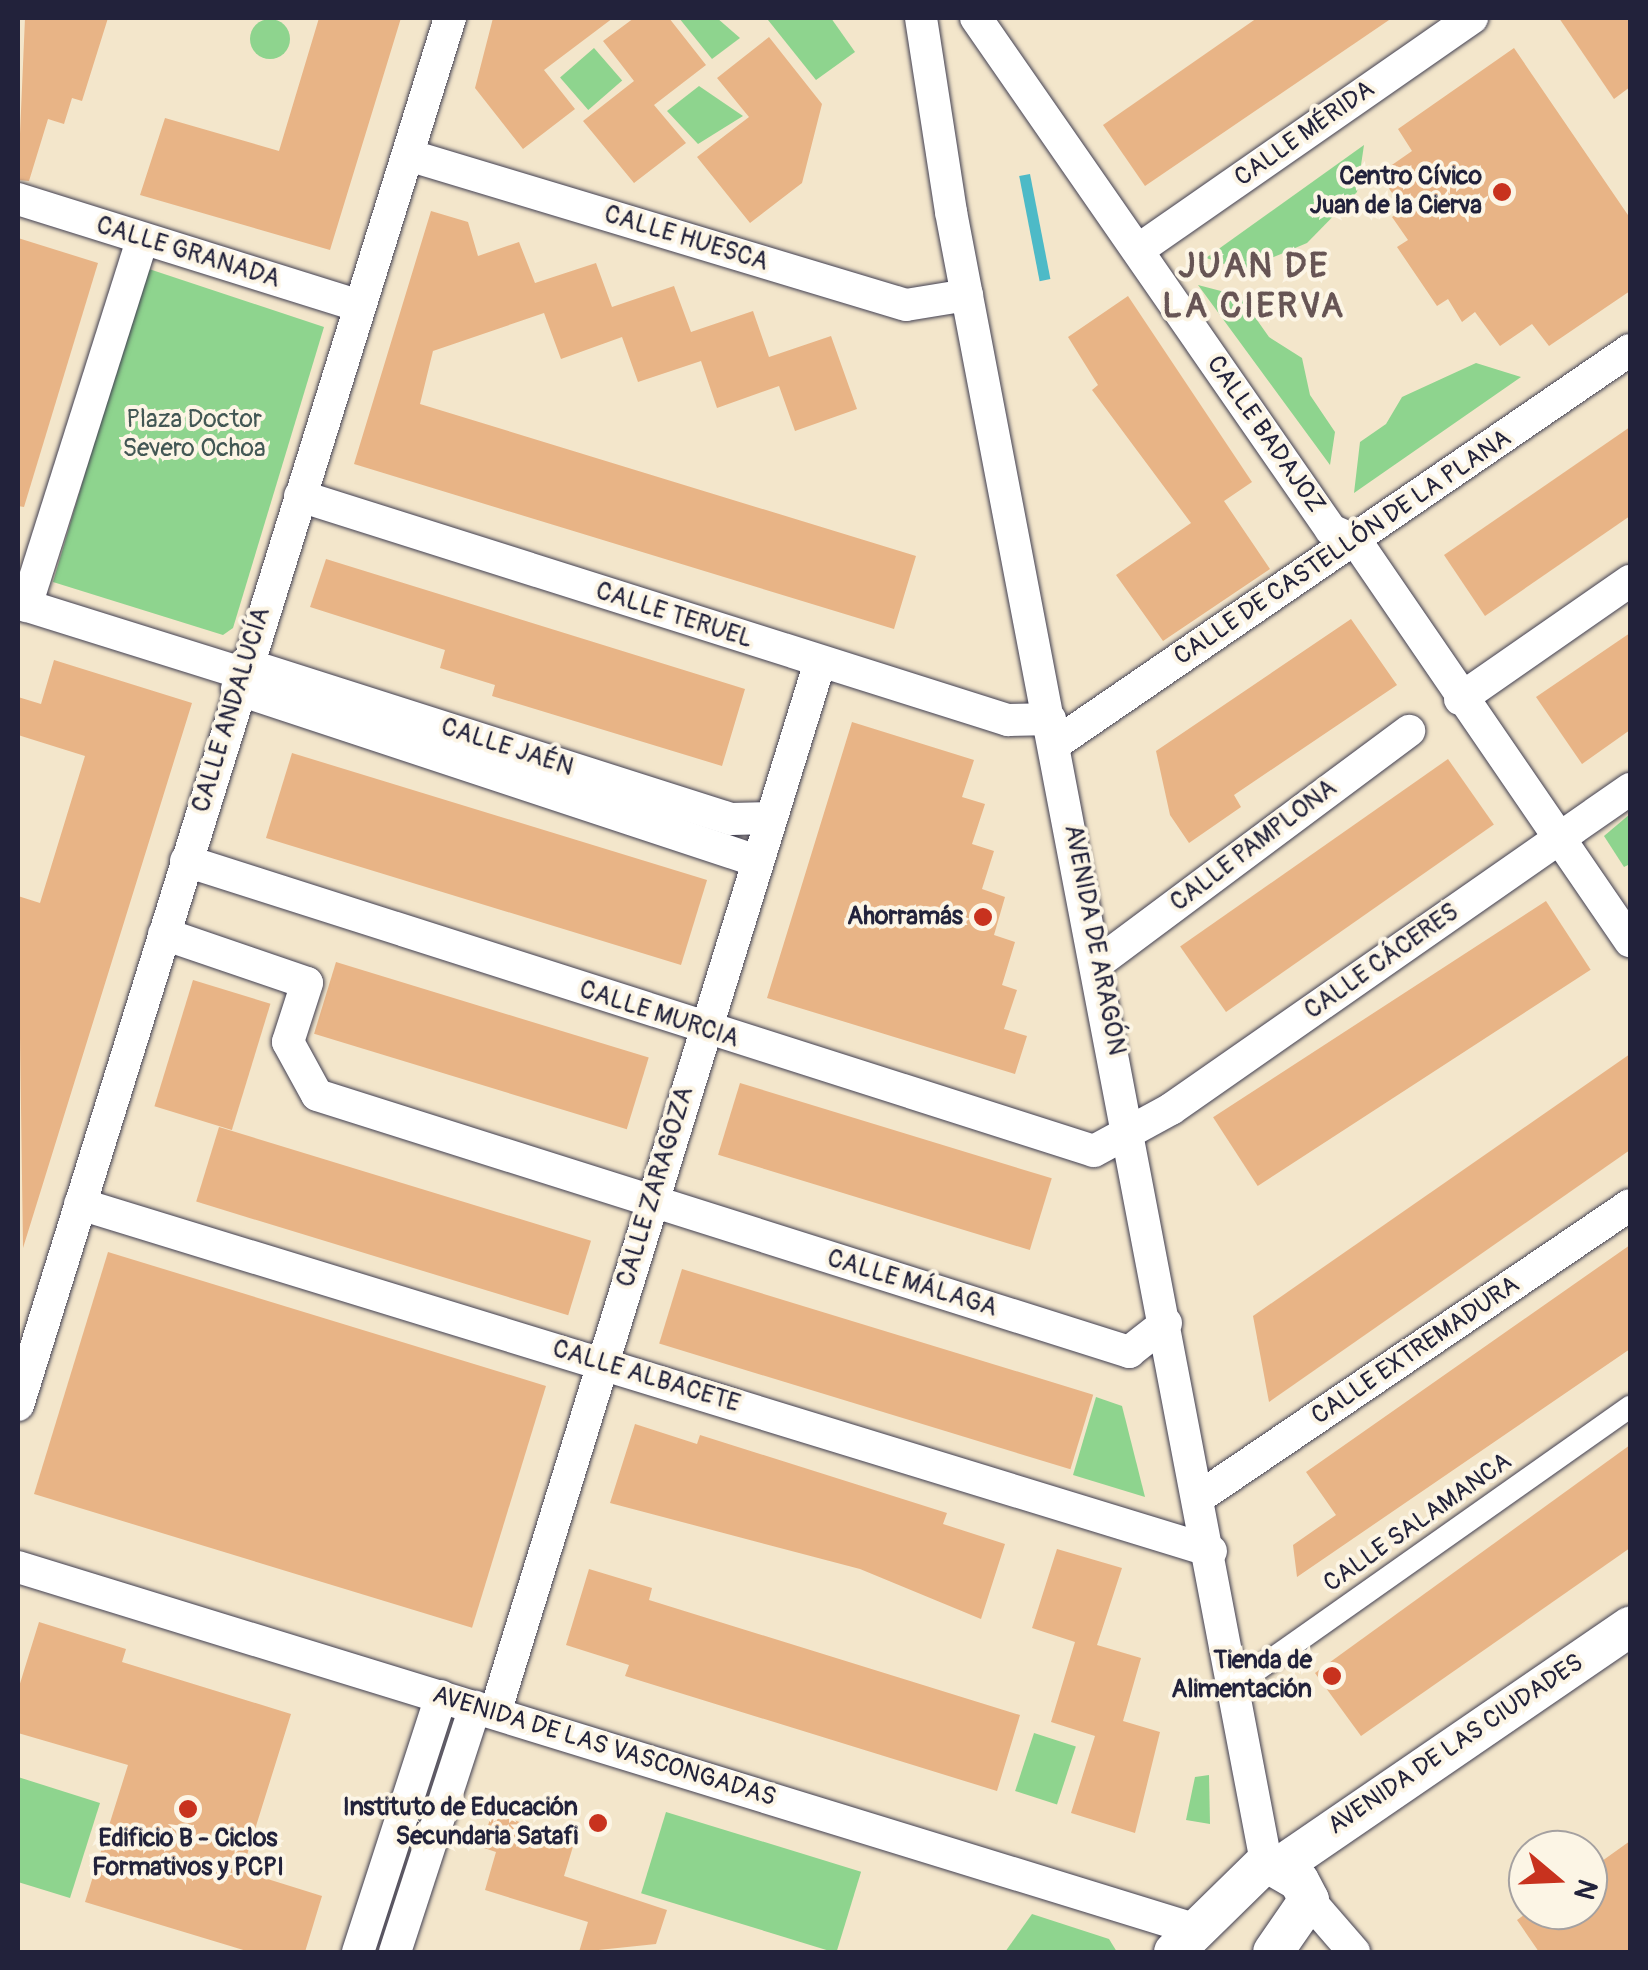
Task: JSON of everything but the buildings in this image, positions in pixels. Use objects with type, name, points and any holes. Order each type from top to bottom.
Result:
[{"type":"street","name":"CALLE ANDALUCÍA","points":[[18,1404],[241,675],[450,18]]},
{"type":"street","name":"CALLE MÉRIDA","points":[[1138,250],[1472,18]]},
{"type":"street","name":"CALLE BADAJOZ","points":[[980,24],[1331,530],[1356,541],[1460,699],[1630,941]]},
{"type":"street","points":[[922,32],[980,24]]},
{"type":"street","name":"AVENIDA DE ARAGÓN","points":[[922,32],[967,295],[1274,1864]]},
{"type":"street","name":"CALLE HUESCA","points":[[408,155],[906,305],[967,295]]},
{"type":"street","name":"CALLE GRANADA","points":[[18,199],[360,306]]},
{"type":"street","points":[[142,240],[22,604],[241,675]]},
{"type":"street","name":"CALLE DE CASTELLÓN DE LA PLANA","points":[[1052,731],[1356,541],[1630,350]]},
{"type":"street","name":"CALLE TERUEL","points":[[300,496],[820,662],[1052,731]]},
{"type":"street","points":[[1460,699],[1630,581]]},
{"type":"street","name":"CALLE ZARAGOZA","points":[[395,1952],[485,1710],[602,1364],[820,662]]},
{"type":"street","name":"CALLE JAÉN","points":[[241,675],[730,819],[770,818]]},
{"type":"street","name":"CALLE JAÉN","points":[[241,675],[757,861]]},
{"type":"street","name":"CALLE PAMPLONA","points":[[1098,962],[1409,731]]},
{"type":"street","name":"CALLE CÁCERES","points":[[1131,1130],[1630,789]]},
{"type":"street","name":"CALLE MURCIA","points":[[186,861],[704,1030],[1094,1151],[1131,1130]]},
{"type":"street","points":[[164,934],[308,983],[288,1042],[317,1095],[652,1202]]},
{"type":"street","name":"CALLE MÁLAGA","points":[[652,1202],[1129,1352],[1166,1323]]},
{"type":"street","name":"CALLE ALBACETE","points":[[80,1204],[1211,1552]]},
{"type":"street","name":"CALLE EXTREMADURA","points":[[1201,1496],[1630,1205]]},
{"type":"street","name":"CALLE SALAMANCA","points":[[1236,1684],[1630,1407]]},
{"type":"street","name":"AVENIDA DE LAS VASCONGADAS","points":[[18,1568],[485,1710],[1179,1946]]},
{"type":"street","name":"AVENIDA DE LAS CIUDADES","points":[[1179,1946],[1274,1864],[1630,1626]]},
{"type":"street","points":[[358,1952],[441,1696]]},
{"type":"street","points":[[1274,1864],[1354,1952]]},
{"type":"street","points":[[1272,1952],[1309,1900]]},
{"type":"green space","points":[[679,18],[717,18],[740,38],[712,59]]},
{"type":"green space","points":[[831,18],[855,52],[816,80],[768,20]]},
{"type":"green space","points":[[270,19],[284,25],[290,39],[284,53],[270,59],[256,53],[250,39],[256,25]]},
{"type":"green space","points":[[594,48],[622,80],[588,110],[560,78]]},
{"type":"green space","points":[[699,86],[743,116],[698,144],[667,111]]},
{"type":"green space","points":[[1364,145],[1357,192],[1307,243],[1243,270],[1206,258]]},
{"type":"green space","name":"Plaza Doctor Severo Ochoa","points":[[146,268],[324,327],[233,628],[223,635],[53,582]]},
{"type":"green space","points":[[1198,285],[1240,296],[1269,337],[1302,358],[1310,395],[1335,432],[1330,465]]},
{"type":"green space","points":[[1476,363],[1521,377],[1354,493],[1360,442],[1386,424],[1402,397]]},
{"type":"green space","points":[[1630,814],[1630,864],[1624,867],[1604,836]]},
{"type":"green space","points":[[1096,1397],[1122,1406],[1145,1497],[1073,1475]]},
{"type":"green space","points":[[1034,1733],[1076,1747],[1057,1805],[1015,1791]]},
{"type":"green space","points":[[1209,1775],[1210,1824],[1186,1820],[1195,1777]]},
{"type":"green space","points":[[18,1777],[100,1803],[70,1898],[18,1882]]},
{"type":"green space","points":[[666,1812],[861,1872],[837,1952],[641,1893]]},
{"type":"green space","points":[[1032,1914],[1109,1939],[1117,1952],[1005,1952]]},
{"type":"water","points":[[1030,174],[1050,279],[1040,281],[1019,176]]},
{"type":"place","name":"Centro Cívico Juan de la Cierva","points":[[1502,192]]},
{"type":"place","name":"Ahorramás","points":[[983,917]]},
{"type":"place","name":"Tienda de Alimentación","points":[[1332,1676]]},
{"type":"place","name":"Edificio B - Ciclos Formativos y PCPI","points":[[188,1809]]},
{"type":"place","name":"Instituto de Educación Secundaria Satafi","points":[[598,1823]]},
{"type":"district","name":"JUAN DE LA CIERVA","points":[[1254,286]]}]
